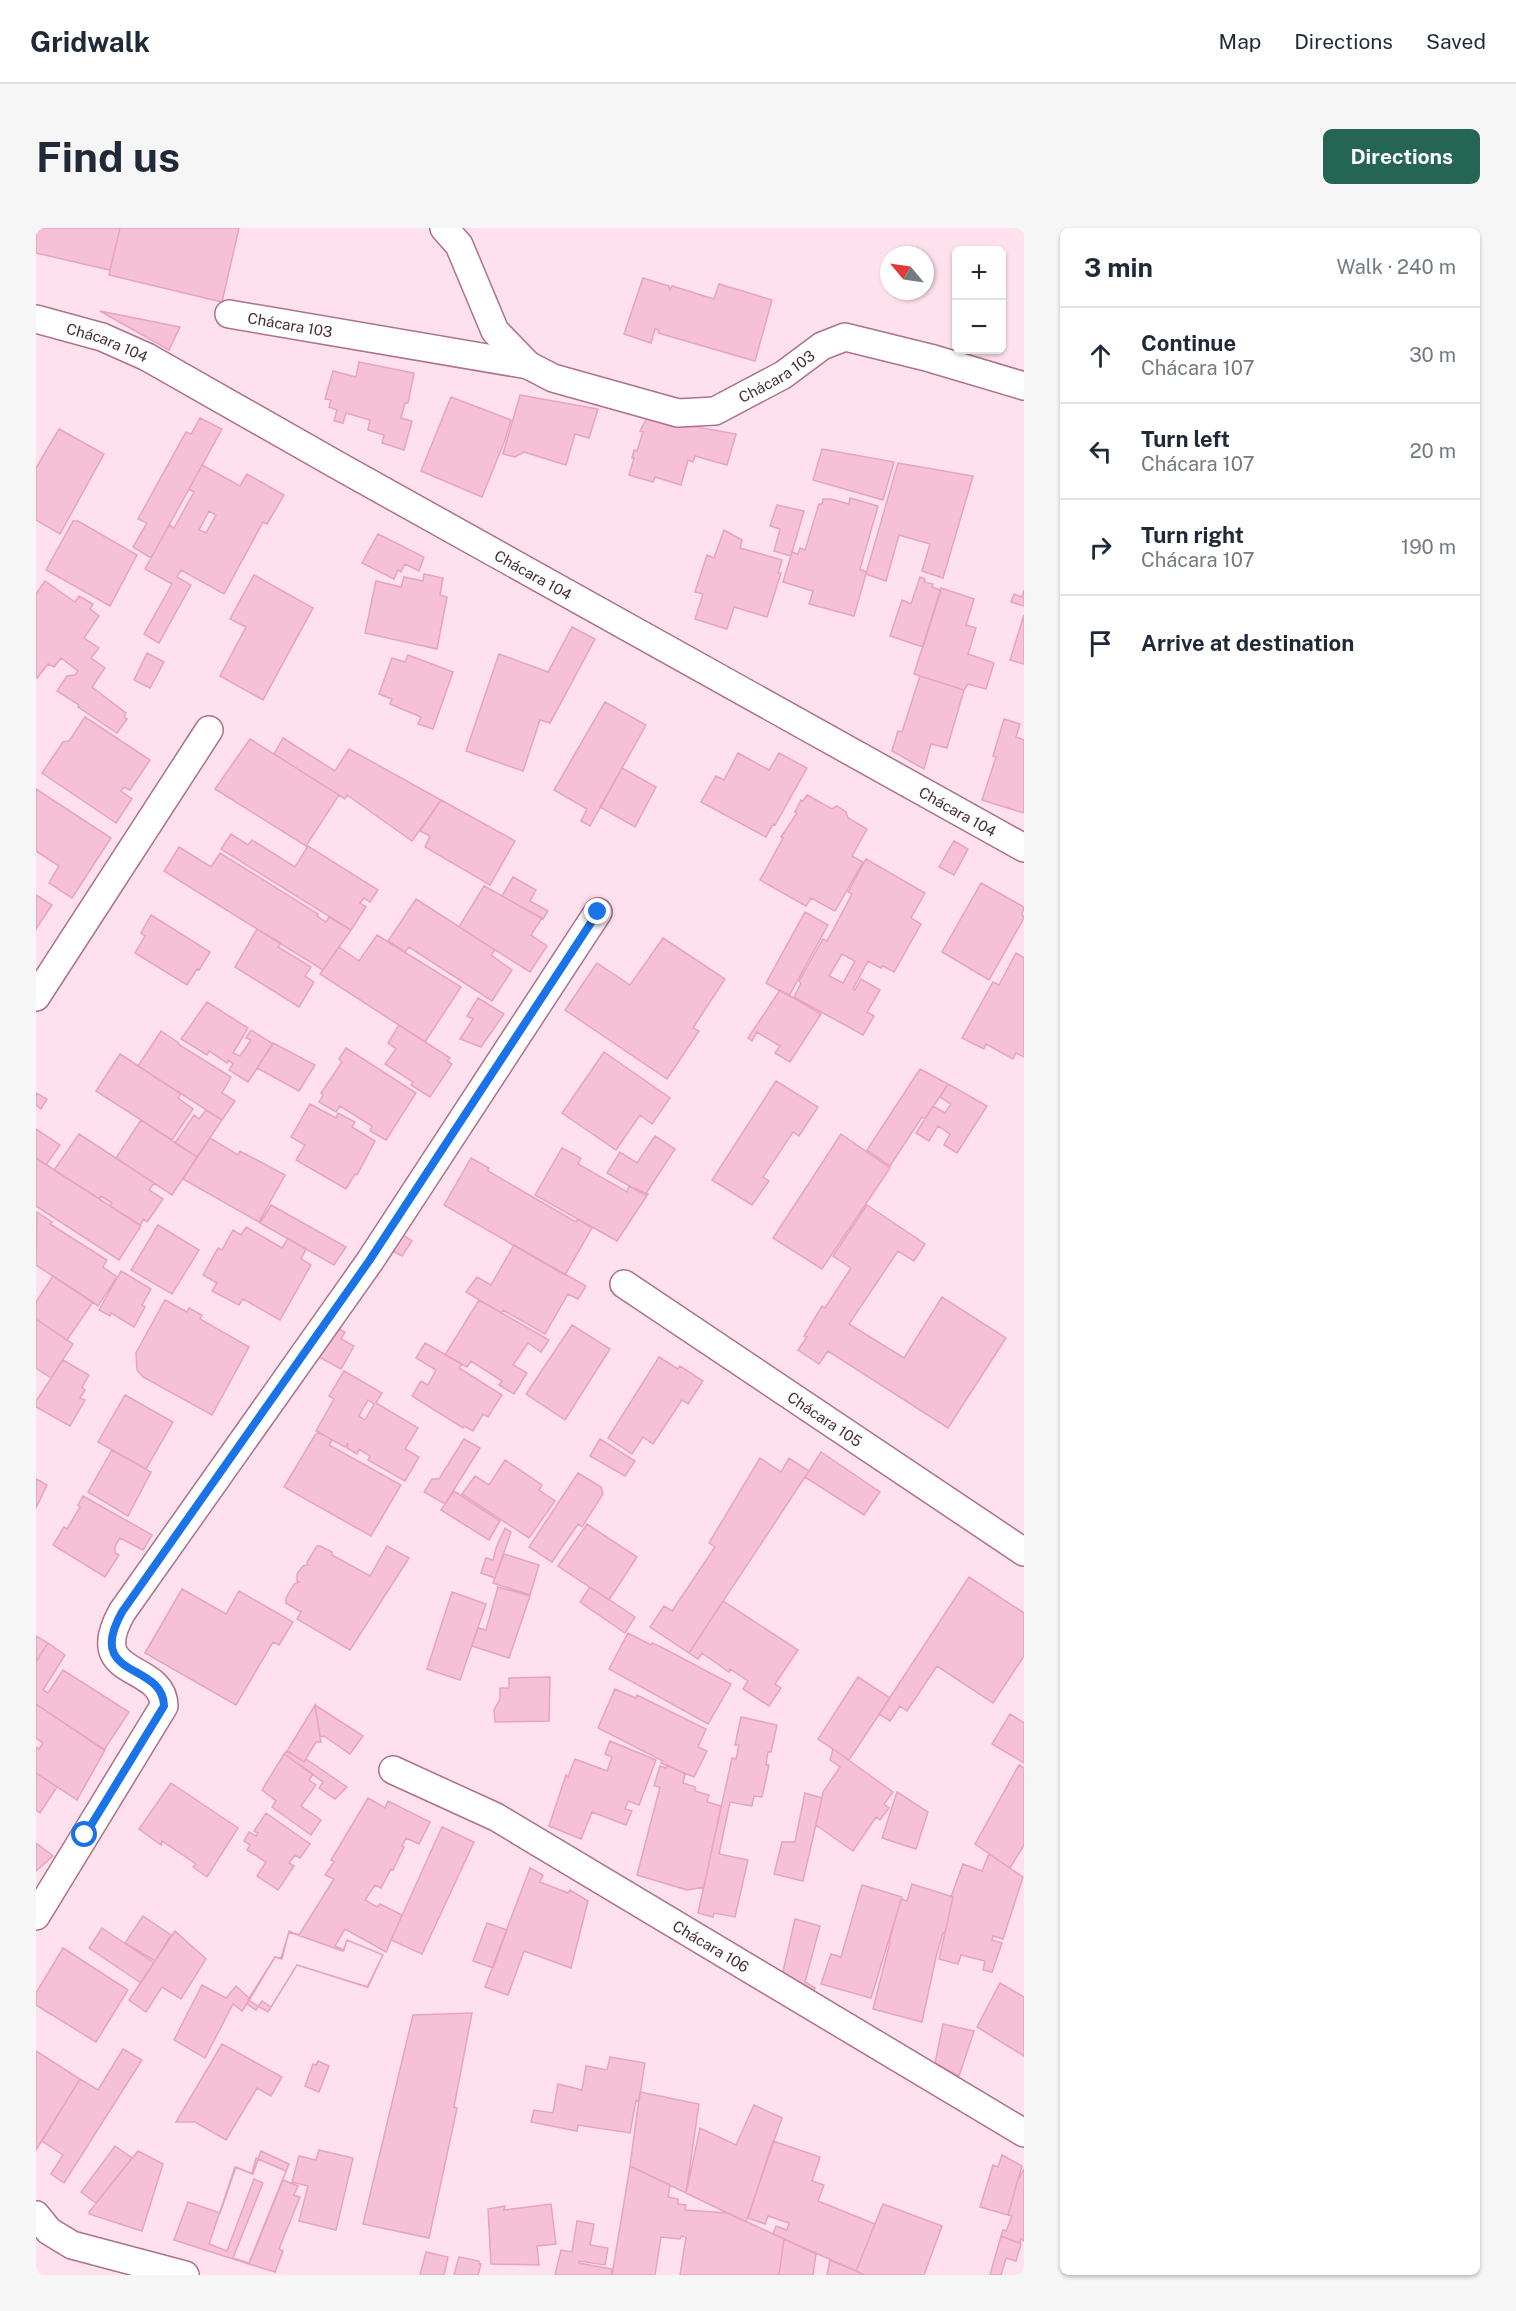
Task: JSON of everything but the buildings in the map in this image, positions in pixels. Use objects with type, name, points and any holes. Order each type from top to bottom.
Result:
[{"type":"street","name":"Chácara 103","points":[[444,228],[459,245],[495,331],[528,365]]},
{"type":"street","name":"Chácara 103","points":[[229,314],[528,365],[553,378],[678,413],[716,411],[783,375],[822,345],[845,337],[930,358],[1024,386]]},
{"type":"street","name":"Chácara 104","points":[[36,319],[102,337],[147,357],[1024,848]]},
{"type":"street","points":[[36,997],[209,730]]},
{"type":"street","points":[[36,1916],[164,1706],[164,1695],[155,1684],[132,1671],[115,1657],[111,1641],[114,1627],[122,1612],[369,1261],[598,912]]},
{"type":"street","name":"Chácara 105","points":[[624,1284],[1024,1552]]},
{"type":"street","name":"Chácara 106","points":[[393,1770],[496,1817],[1024,2133]]},
{"type":"street","points":[[36,2215],[49,2230],[72,2245],[185,2275]]},
{"type":"route","points":[[85,1835],[164,1706],[164,1695],[155,1684],[132,1671],[115,1657],[111,1641],[114,1627],[122,1612],[369,1261],[598,912]]}]
